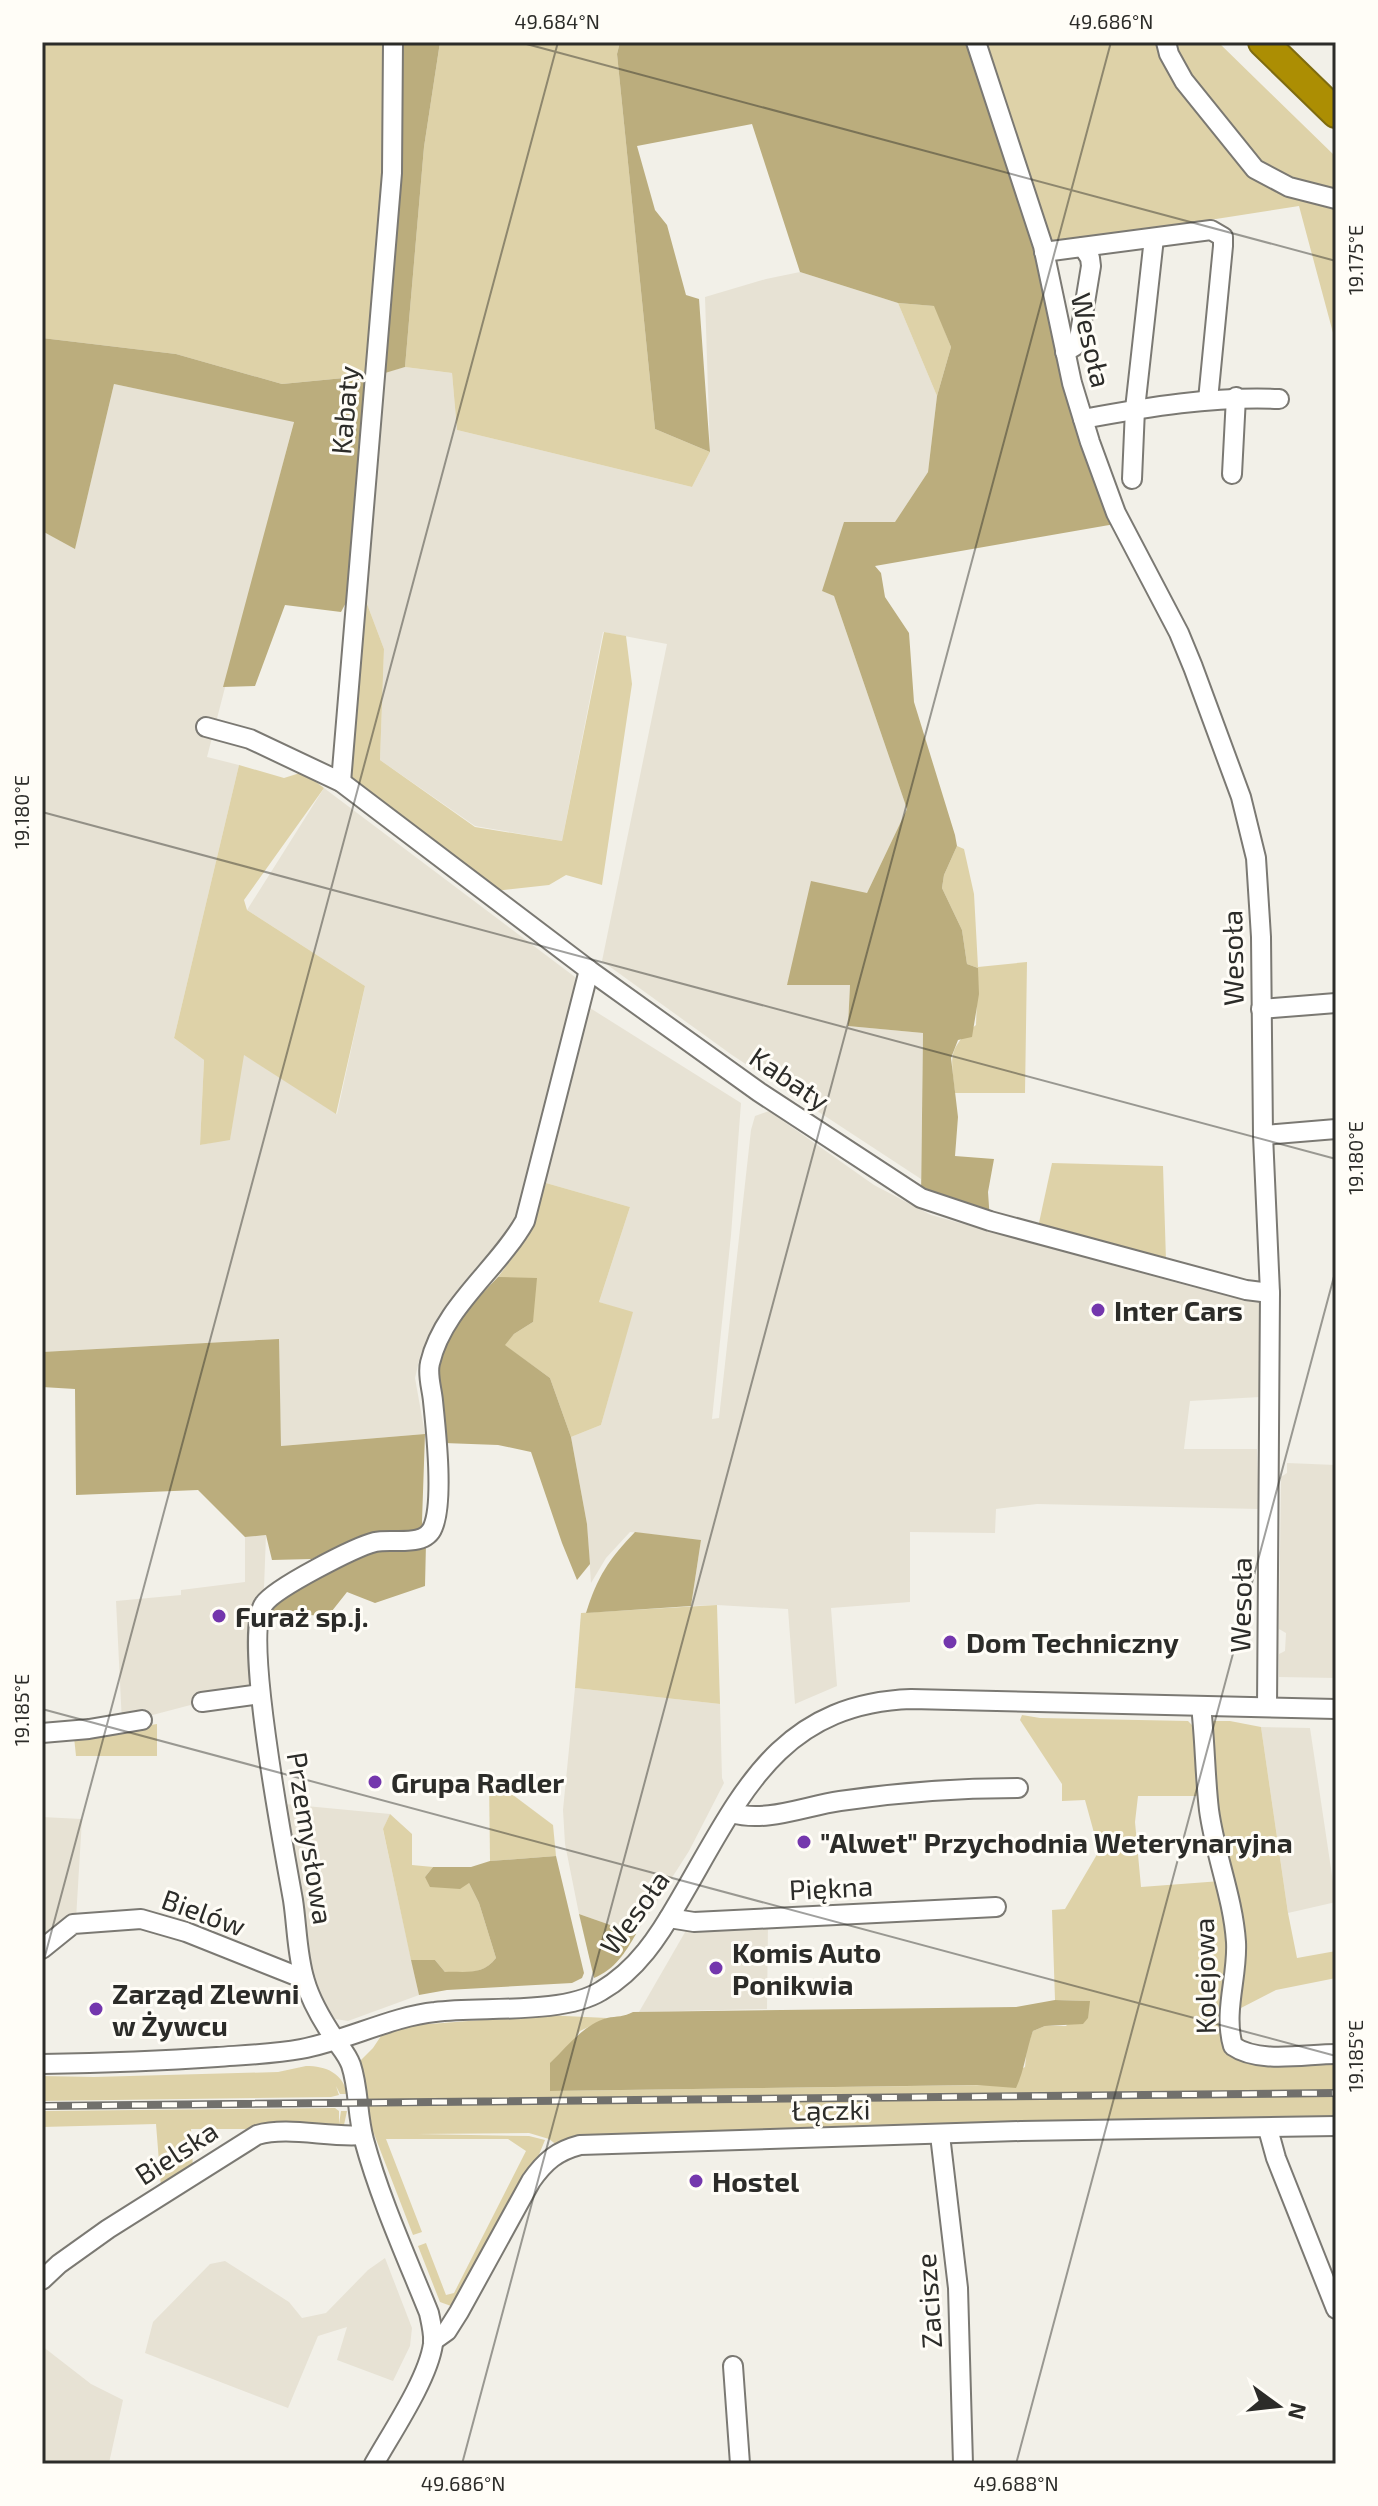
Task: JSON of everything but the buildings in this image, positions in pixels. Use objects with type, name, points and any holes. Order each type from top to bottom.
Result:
[{"type":"highway","points":[[1263,42],[1336,113]]},
{"type":"street","name":"Kabaty","points":[[341,782],[392,173],[393,42]]},
{"type":"street","name":"Wesoła","points":[[976,42],[1043,249],[1083,419],[1116,513],[1179,633],[1241,797],[1256,858],[1270,1293],[1267,1707]]},
{"type":"street","points":[[1166,42],[1184,81],[1255,169],[1289,187],[1336,199]]},
{"type":"street","points":[[1043,249],[1083,247],[1211,230],[1223,237],[1208,400]]},
{"type":"street","points":[[1132,479],[1135,409],[1154,238]]},
{"type":"street","points":[[1065,352],[1075,346],[1079,339],[1091,266],[1083,247]]},
{"type":"street","points":[[1232,474],[1236,397]]},
{"type":"street","points":[[1083,419],[1135,409],[1236,397],[1279,399]]},
{"type":"street","name":"Kabaty","points":[[206,727],[250,739],[341,782],[589,970],[759,1092],[921,1198],[990,1221],[1234,1287],[1270,1293]]},
{"type":"street","name":"Przemysłowa","points":[[335,2041],[304,1979],[277,1820],[260,1694],[258,1628],[264,1604],[279,1591],[345,1554],[375,1542],[415,1540],[427,1536],[433,1528],[438,1490],[437,1437],[429,1367],[431,1357],[457,1309],[511,1246],[525,1221],[589,970]]},
{"type":"street","points":[[1261,1009],[1336,1003]]},
{"type":"street","points":[[1263,1135],[1336,1129]]},
{"type":"street","points":[[202,1702],[260,1694]]},
{"type":"street","name":"Wesoła","points":[[42,2064],[140,2062],[300,2049],[431,2012],[504,2009],[579,2000],[599,1993],[629,1972],[644,1955],[746,1787],[763,1765],[787,1743],[838,1713],[872,1703],[938,1699],[1336,1709]]},
{"type":"street","name":"Kolejowa","points":[[1201,1706],[1209,1811],[1228,1887],[1236,1941],[1229,2021],[1233,2046],[1243,2053],[1257,2056],[1336,2054]]},
{"type":"street","points":[[42,1733],[142,1720]]},
{"type":"street","points":[[732,1813],[758,1817],[838,1801],[908,1793],[959,1788],[1018,1788]]},
{"type":"street","name":"Piękna","points":[[669,1918],[694,1922],[996,1907]]},
{"type":"street","name":"Bielów","points":[[42,1949],[73,1924],[141,1919],[186,1932],[304,1979]]},
{"type":"street","points":[[335,2041],[347,2056],[352,2069],[362,2135],[429,2313],[433,2341],[425,2370],[374,2464]]},
{"type":"street","name":"Łączki","points":[[433,2341],[447,2331],[459,2312],[531,2181],[544,2163],[562,2149],[620,2142],[1336,2126]]},
{"type":"street","points":[[1268,2129],[1276,2158],[1336,2309]]},
{"type":"street","name":"Bielska","points":[[42,2280],[108,2229],[257,2135],[277,2132],[343,2137],[362,2135]]},
{"type":"street","name":"Zacisze","points":[[940,2135],[958,2288],[963,2464]]},
{"type":"street","points":[[733,2366],[740,2464]]},
{"type":"shaded area","points":[[42,42],[392,42],[375,375],[282,384],[176,354],[42,338]]},
{"type":"shaded area","points":[[394,42],[440,42],[424,147],[405,367],[375,376],[358,580],[341,612],[285,605],[255,686],[223,687],[294,422],[114,384],[75,549],[42,531],[42,338],[176,354],[282,384],[375,375]]},
{"type":"shaded area","points":[[440,42],[620,42],[617,54],[655,429],[710,452],[692,487],[457,430],[452,373],[405,367],[424,147]]},
{"type":"shaded area","points":[[620,42],[976,42],[1115,524],[875,566],[881,573],[885,597],[909,633],[914,702],[957,846],[944,875],[942,888],[962,930],[967,964],[978,968],[979,994],[972,1037],[958,1040],[951,1058],[958,1117],[955,1156],[994,1159],[988,1192],[990,1221],[921,1198],[923,1033],[848,1026],[850,985],[787,985],[811,881],[867,893],[907,809],[834,596],[822,591],[844,522],[895,522],[928,472],[937,396],[951,347],[934,306],[898,303],[800,272],[752,124],[637,146],[655,210],[667,225],[686,295],[699,299],[710,452],[655,429],[617,54]]},
{"type":"shaded area","points":[[976,42],[1218,42],[1336,157],[1336,344],[1299,206],[1043,246]]},
{"type":"shaded area","points":[[800,272],[898,303],[937,396],[928,472],[895,522],[822,591],[834,596],[907,809],[867,893],[787,984],[850,985],[848,1026],[923,1033],[921,1179],[732,1055],[602,961],[667,644],[603,632],[562,841],[475,826],[380,760],[384,649],[358,580],[375,375],[405,367],[452,373],[457,430],[692,487],[710,452],[705,297]]},
{"type":"shaded area","points":[[898,303],[935,306],[951,347],[937,396]]},
{"type":"shaded area","points":[[114,384],[294,421],[207,757],[239,765],[174,1038],[204,1060],[200,1145],[230,1139],[243,1054],[337,1114],[365,986],[247,910],[324,788],[575,977],[573,1009],[522,1215],[421,1353],[415,1378],[425,1434],[281,1446],[278,1339],[42,1352],[42,531],[75,548]]},
{"type":"shaded area","points":[[358,580],[384,649],[380,760],[475,827],[562,841],[604,632],[626,636],[632,684],[602,885],[566,875],[549,885],[495,891],[341,782]]},
{"type":"shaded area","points":[[239,765],[284,778],[303,772],[324,788],[244,900],[247,910],[365,986],[336,1114],[244,1055],[230,1140],[200,1145],[204,1060],[174,1038]]},
{"type":"shaded area","points":[[957,846],[964,849],[974,894],[978,967],[1027,962],[1025,1093],[955,1093],[953,1054],[960,1041],[976,1025],[978,968],[967,964],[962,930],[942,888],[944,875]]},
{"type":"shaded area","points":[[590,1008],[741,1103],[712,1419],[719,1418],[751,1130],[755,1116],[769,1111],[874,1185],[931,1215],[1196,1288],[1270,1293],[1260,1397],[1190,1401],[1184,1449],[1257,1449],[1259,1509],[1037,1504],[996,1509],[995,1533],[910,1532],[910,1602],[831,1608],[837,1686],[795,1704],[788,1609],[691,1606],[701,1540],[630,1532],[606,1558],[591,1583],[587,1524],[571,1437],[601,1425],[632,1313],[599,1302],[630,1207],[546,1183],[548,1164]]},
{"type":"shaded area","points":[[1052,1163],[1163,1166],[1166,1260],[1037,1232]]},
{"type":"shaded area","points":[[546,1183],[630,1207],[599,1302],[633,1312],[601,1425],[571,1437],[550,1378],[504,1345],[514,1334],[533,1322],[498,1277],[528,1237]]},
{"type":"shaded area","points":[[498,1277],[537,1278],[533,1322],[514,1334],[505,1345],[550,1378],[571,1437],[587,1524],[590,1564],[577,1580],[531,1452],[498,1445],[444,1443],[436,1386],[437,1356],[455,1325]]},
{"type":"shaded area","points":[[279,1339],[281,1446],[425,1434],[422,1521],[426,1543],[425,1586],[375,1603],[347,1592],[328,1616],[267,1613],[275,1598],[307,1585],[328,1559],[324,1553],[312,1559],[272,1560],[266,1535],[245,1537],[198,1490],[76,1495],[75,1389],[42,1387],[42,1352]]},
{"type":"shaded area","points":[[1287,1463],[1336,1465],[1336,1678],[1279,1677],[1279,1654],[1285,1651],[1286,1633],[1279,1629],[1281,1477],[1287,1473]]},
{"type":"shaded area","points":[[635,1532],[701,1540],[691,1606],[586,1613],[605,1569]]},
{"type":"shaded area","points":[[266,1535],[260,1694],[202,1702],[122,1723],[116,1601],[181,1595],[181,1590],[245,1582],[245,1537]]},
{"type":"shaded area","points":[[717,1605],[720,1704],[575,1688],[581,1613]]},
{"type":"shaded area","points":[[575,1688],[720,1704],[724,1783],[689,1851],[636,1934],[579,1914],[565,1844],[563,1810]]},
{"type":"shaded area","points":[[1022,1715],[1188,1721],[1197,1730],[1203,1796],[1138,1796],[1135,1822],[1141,1887],[1221,1881],[1203,1721],[1230,1721],[1261,1727],[1297,1958],[1336,1951],[1336,1978],[1276,1990],[1239,2009],[1241,2033],[1245,2042],[1256,2048],[1336,2050],[1336,2126],[562,2149],[549,2139],[529,2133],[417,2134],[529,2136],[545,2140],[536,2162],[456,2303],[451,2306],[440,2302],[418,2246],[426,2243],[446,2295],[454,2293],[526,2151],[508,2139],[386,2139],[422,2232],[413,2235],[374,2134],[362,2135],[352,2069],[373,2048],[389,2024],[544,2015],[607,2018],[580,2031],[550,2078],[551,2091],[989,2085],[1025,2067],[1033,2031],[1045,2026],[1066,2026],[1089,2001],[1055,2000],[1052,1910],[1065,1909],[1099,1851],[1085,1800],[1062,1801],[1062,1784],[1020,1720]]},
{"type":"shaded area","points":[[157,1724],[157,1756],[76,1756],[74,1737]]},
{"type":"shaded area","points":[[1261,1727],[1310,1728],[1336,1902],[1288,1913]]},
{"type":"shaded area","points":[[489,1777],[553,1825],[556,1856],[490,1861]]},
{"type":"shaded area","points":[[285,1804],[390,1814],[383,1830],[419,1995],[348,2021],[335,2019],[315,2006]]},
{"type":"shaded area","points":[[390,1814],[412,1834],[412,1865],[433,1867],[425,1877],[469,1883],[479,1903],[496,1958],[485,1968],[473,1972],[445,1972],[435,1960],[411,1960],[383,1829]]},
{"type":"shaded area","points":[[42,1817],[82,1819],[76,1919],[42,1949]]},
{"type":"shaded area","points":[[556,1856],[584,1973],[582,1978],[572,1983],[447,1990],[419,1995],[411,1960],[435,1960],[445,1972],[467,1972],[485,1968],[496,1958],[479,1903],[469,1883],[460,1889],[430,1887],[425,1877],[433,1867],[471,1867],[490,1861]]},
{"type":"shaded area","points":[[579,1914],[636,1934],[614,1965],[594,1978]]},
{"type":"shaded area","name":"Komis Auto Ponikwia","points":[[768,1925],[767,2009],[639,2012],[688,1927]]},
{"type":"shaded area","points":[[1055,2000],[1090,2001],[1088,2018],[1083,2024],[1045,2026],[1033,2031],[1016,2088],[977,2085],[550,2091],[550,2063],[576,2037],[598,2021],[633,2012],[1016,2007]]},
{"type":"shaded area","points":[[306,2066],[320,2067],[338,2076],[347,2094],[340,2094],[336,2086],[339,2095],[331,2097],[42,2101],[42,2076],[278,2072]]},
{"type":"shaded area","points":[[335,2108],[339,2111],[339,2124],[341,2111],[347,2111],[341,2129],[191,2129],[193,2169],[161,2187],[156,2124],[42,2127],[42,2111]]},
{"type":"shaded area","points":[[385,2258],[412,2328],[410,2346],[393,2381],[337,2360],[347,2327],[318,2336],[288,2408],[145,2353],[153,2322],[210,2264],[225,2261],[289,2302],[302,2318],[326,2313],[368,2270]]},
{"type":"shaded area","points":[[42,2346],[91,2384],[123,2400],[111,2464],[42,2464]]},
{"type":"railway","points":[[42,2106],[1336,2093]]},
{"type":"place","name":"Inter Cars","points":[[1098,1310]]},
{"type":"place","name":"Furaż sp.j.","points":[[219,1616]]},
{"type":"place","name":"Dom Techniczny","points":[[950,1642]]},
{"type":"place","name":"Grupa Radler","points":[[375,1782]]},
{"type":"place","name":"\"Alwet\" Przychodnia Weterynaryjna","points":[[804,1842]]},
{"type":"place","name":"Komis Auto Ponikwia","points":[[716,1968]]},
{"type":"place","name":"Zarząd Zlewni w Żywcu","points":[[96,2009]]},
{"type":"place","name":"Hostel","points":[[696,2181]]}]
